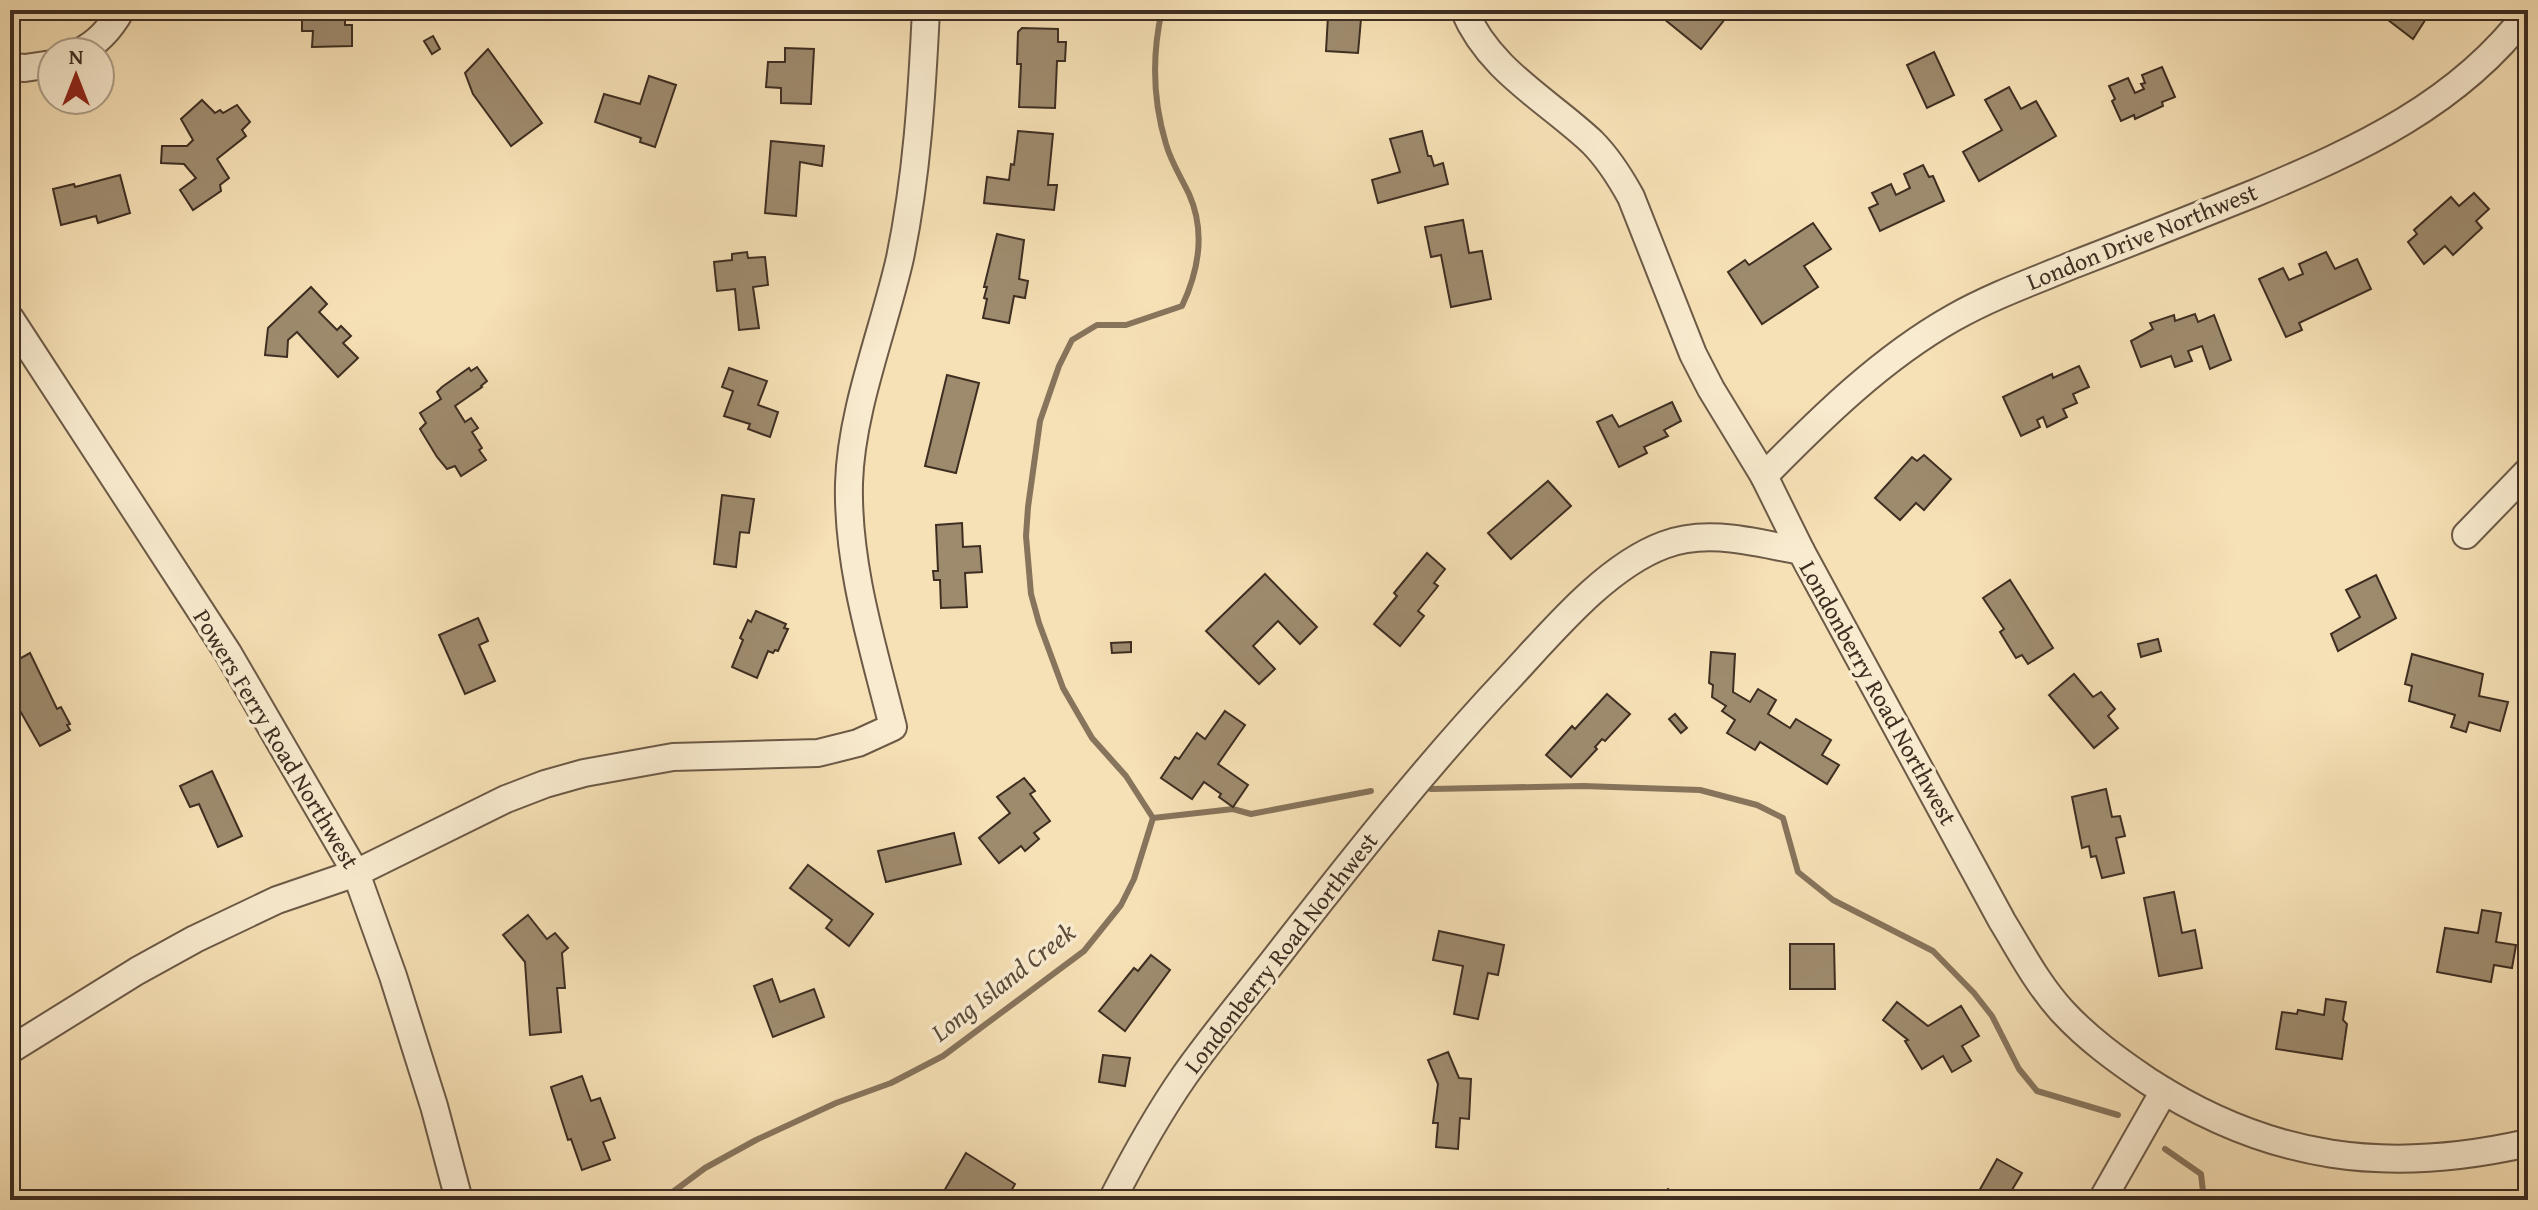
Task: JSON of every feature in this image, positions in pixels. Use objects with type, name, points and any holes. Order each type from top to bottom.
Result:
[{"type":"street","points":[[102,36],[114,24],[121,10]]},
{"type":"street","points":[[10,1050],[137,971],[195,939],[277,900],[356,873],[506,799],[584,773],[673,757],[818,753],[858,743],[893,727],[858,590],[849,483],[856,429],[900,256],[920,126],[926,10]]},
{"type":"street","points":[[1464,10],[1472,30],[1491,57],[1593,143],[1619,174],[1693,354],[1764,476],[1801,551]]},
{"type":"street","name":"London Drive Northwest","points":[[1764,476],[1857,387],[1913,343],[1954,317],[2016,288],[2205,213],[2370,142],[2411,119],[2450,91],[2485,60],[2528,12]]},
{"type":"street","points":[[10,67],[36,66]]},
{"type":"street","name":"Powers Ferry Road Northwest","points":[[10,318],[228,653],[356,873],[434,1106],[459,1200]]},
{"type":"street","points":[[2466,535],[2528,471]]},
{"type":"street","name":"Londonberry Road Northwest","points":[[1112,1200],[1141,1143],[1186,1074],[1390,812],[1462,728],[1581,604],[1644,554],[1683,540],[1718,537],[1801,551],[2036,978],[2061,1010],[2117,1060],[2164,1091],[2240,1130],[2316,1152],[2373,1159],[2430,1159],[2484,1154],[2528,1143]]},
{"type":"street","points":[[2102,1200],[2164,1091]]},
{"type":"building","points":[[302,10],[345,10],[345,25],[352,25],[352,46],[312,47],[313,31],[302,31]]},
{"type":"building","points":[[1332,10],[1359,10],[1358,53],[1326,51],[1328,16],[1331,17]]},
{"type":"building","points":[[1653,10],[1690,10],[1700,18],[1706,10],[1723,10],[1729,14],[1701,49]]},
{"type":"building","points":[[2375,10],[2429,10],[2431,11],[2413,39]]},
{"type":"building","points":[[1022,28],[1058,29],[1058,42],[1066,42],[1065,61],[1057,61],[1055,108],[1019,107],[1021,64],[1017,64],[1018,32]]},
{"type":"building","points":[[433,36],[440,49],[432,54],[424,41]]},
{"type":"building","points":[[785,48],[814,49],[811,104],[781,103],[781,88],[766,87],[768,62],[785,62]]},
{"type":"building","points":[[488,49],[542,123],[511,146],[473,94],[465,73]]},
{"type":"building","points":[[1934,52],[1954,95],[1927,108],[1907,65]]},
{"type":"building","points":[[2162,67],[2175,97],[2135,119],[2134,115],[2121,121],[2109,86],[2128,78],[2135,93],[2144,89],[2142,75]]},
{"type":"building","points":[[649,76],[676,85],[655,147],[640,142],[641,138],[595,122],[604,94],[640,104]]},
{"type":"building","points":[[2009,87],[2021,109],[2036,101],[2056,136],[1979,181],[1963,152],[2002,130],[1985,100]]},
{"type":"building","points":[[202,100],[215,113],[220,110],[223,113],[237,105],[250,122],[242,130],[246,136],[217,159],[229,178],[220,185],[221,191],[193,210],[180,190],[196,178],[184,164],[161,163],[162,146],[187,146],[193,140],[181,119]]},
{"type":"building","points":[[1018,131],[1053,134],[1048,185],[1057,185],[1054,210],[984,203],[987,177],[1009,180]]},
{"type":"building","points":[[1422,131],[1428,156],[1431,156],[1434,166],[1443,163],[1448,184],[1378,203],[1372,180],[1400,172],[1390,139]]},
{"type":"building","points":[[771,141],[824,146],[822,166],[800,162],[796,216],[765,213]]},
{"type":"building","points":[[1923,165],[1929,177],[1933,176],[1944,201],[1880,231],[1869,208],[1878,204],[1872,193],[1891,184],[1896,195],[1910,188],[1904,174]]},
{"type":"building","points":[[120,175],[130,213],[98,223],[96,216],[61,225],[53,189],[74,184],[75,187]]},
{"type":"building","points":[[2474,193],[2489,209],[2476,221],[2482,228],[2453,255],[2445,246],[2424,264],[2408,242],[2417,234],[2414,230],[2451,197],[2459,206]]},
{"type":"building","points":[[1463,220],[1469,253],[1482,251],[1491,299],[1451,307],[1441,255],[1431,257],[1425,227]]},
{"type":"building","points":[[1813,223],[1831,249],[1804,266],[1818,287],[1762,324],[1728,272],[1745,260],[1749,265]]},
{"type":"building","points":[[997,234],[1024,240],[1019,279],[1028,281],[1025,298],[1014,296],[1009,323],[983,318],[987,299],[984,298],[987,287],[984,287]]},
{"type":"building","points":[[747,252],[748,258],[765,257],[768,285],[753,287],[759,328],[739,330],[735,289],[717,291],[714,262],[732,260],[732,254]]},
{"type":"building","points":[[2326,252],[2335,269],[2357,259],[2371,289],[2299,323],[2302,330],[2286,337],[2259,279],[2283,268],[2289,280],[2303,274],[2299,264]]},
{"type":"building","points":[[311,287],[327,304],[319,312],[337,330],[341,326],[351,336],[343,343],[358,358],[338,377],[297,332],[288,340],[287,357],[265,355],[268,328]]},
{"type":"building","points":[[2195,314],[2198,322],[2214,315],[2231,360],[2210,369],[2202,346],[2188,351],[2192,361],[2175,367],[2171,356],[2141,367],[2131,341],[2153,329],[2150,323],[2174,315],[2175,321]]},
{"type":"building","points":[[2079,366],[2089,387],[2073,394],[2077,403],[2063,409],[2067,417],[2047,427],[2043,417],[2037,420],[2040,427],[2021,436],[2003,397],[2052,374],[2053,378]]},
{"type":"building","points":[[477,367],[487,381],[455,406],[465,422],[471,418],[478,428],[472,432],[486,460],[461,476],[455,466],[447,469],[437,457],[420,429],[426,423],[420,413],[441,399],[437,392],[442,387],[469,368],[471,371]]},
{"type":"building","points":[[729,368],[767,381],[758,405],[778,412],[770,437],[748,429],[750,424],[724,416],[733,391],[722,387]]},
{"type":"building","points":[[947,375],[979,383],[956,473],[925,466]]},
{"type":"building","points":[[1672,402],[1681,421],[1664,430],[1668,436],[1644,447],[1647,453],[1619,467],[1597,422],[1612,415],[1619,427]]},
{"type":"building","points":[[1924,455],[1951,479],[1924,510],[1916,503],[1900,520],[1875,498],[1912,457],[1917,461]]},
{"type":"building","points":[[1548,481],[1571,506],[1511,559],[1488,533]]},
{"type":"building","points":[[722,495],[754,499],[749,533],[740,532],[736,567],[714,564]]},
{"type":"building","points":[[962,523],[963,547],[980,546],[982,572],[965,573],[967,607],[941,608],[940,580],[934,580],[933,571],[938,571],[936,525]]},
{"type":"building","points":[[1427,553],[1445,569],[1434,583],[1438,586],[1418,611],[1424,616],[1400,646],[1374,624],[1397,596],[1394,593]]},
{"type":"building","points":[[1265,574],[1317,627],[1300,644],[1278,621],[1253,646],[1275,669],[1259,684],[1206,631]]},
{"type":"building","points":[[2376,575],[2396,618],[2338,651],[2331,634],[2360,617],[2346,590]]},
{"type":"building","points":[[2010,580],[2053,648],[2028,664],[2022,655],[2016,658],[2000,632],[2004,629],[1983,598]]},
{"type":"building","points":[[756,611],[786,624],[784,628],[788,629],[778,651],[768,651],[757,678],[732,667],[743,640],[740,638]]},
{"type":"building","points":[[478,618],[488,641],[479,645],[495,681],[465,694],[439,635]]},
{"type":"building","points":[[2158,639],[2161,651],[2141,657],[2138,644]]},
{"type":"building","points":[[1131,642],[1131,652],[1112,653],[1111,643]]},
{"type":"building","points":[[1711,652],[1735,654],[1733,692],[1750,702],[1758,689],[1776,700],[1768,714],[1790,728],[1796,719],[1831,740],[1822,755],[1839,765],[1827,784],[1760,742],[1755,750],[1727,733],[1735,720],[1722,711],[1726,706],[1712,697],[1713,685],[1709,683]]},
{"type":"building","points":[[30,653],[57,709],[61,707],[70,724],[67,725],[70,730],[40,746],[10,693],[10,664]]},
{"type":"building","points":[[2412,654],[2483,674],[2479,696],[2508,702],[2500,731],[2469,722],[2466,732],[2451,727],[2455,715],[2409,701],[2412,686],[2405,684]]},
{"type":"building","points":[[2074,674],[2093,697],[2101,692],[2115,709],[2108,716],[2118,728],[2094,748],[2049,695]]},
{"type":"building","points":[[1607,694],[1630,714],[1605,741],[1602,739],[1595,747],[1597,749],[1571,777],[1546,755]]},
{"type":"building","points":[[1225,711],[1245,725],[1218,764],[1248,785],[1233,807],[1204,782],[1192,799],[1161,778],[1197,733],[1205,739]]},
{"type":"building","points":[[1675,714],[1687,728],[1681,733],[1669,719]]},
{"type":"building","points":[[212,771],[242,836],[218,847],[199,804],[190,807],[180,786]]},
{"type":"building","points":[[1024,778],[1035,791],[1030,794],[1050,821],[1034,833],[1039,839],[1025,851],[1021,846],[999,863],[979,838],[1010,813],[997,797]]},
{"type":"building","points":[[2106,789],[2112,817],[2120,816],[2125,836],[2116,838],[2124,873],[2102,878],[2096,856],[2091,857],[2089,846],[2082,848],[2072,797]]},
{"type":"building","points":[[954,833],[961,864],[886,882],[878,851]]},
{"type":"building","points":[[808,865],[873,914],[849,946],[826,928],[832,920],[790,888]]},
{"type":"building","points":[[2174,892],[2182,933],[2195,930],[2202,968],[2159,976],[2144,898]]},
{"type":"building","points":[[2482,910],[2501,913],[2496,942],[2516,945],[2512,968],[2494,965],[2491,982],[2437,972],[2445,928],[2478,933]]},
{"type":"building","points":[[528,915],[547,939],[555,933],[568,948],[562,953],[565,988],[557,988],[561,1032],[530,1035],[525,962],[503,935]]},
{"type":"building","points":[[1439,931],[1504,945],[1498,975],[1488,973],[1478,1019],[1454,1014],[1463,966],[1433,960]]},
{"type":"building","points":[[1790,944],[1834,944],[1835,989],[1790,989]]},
{"type":"building","points":[[1151,955],[1170,970],[1125,1031],[1099,1011],[1134,968],[1138,971]]},
{"type":"building","points":[[772,979],[780,1002],[814,989],[824,1017],[773,1037],[754,986]]},
{"type":"building","points":[[2326,999],[2346,1002],[2343,1020],[2347,1024],[2342,1059],[2276,1049],[2282,1012],[2297,1014],[2298,1010],[2324,1015]]},
{"type":"building","points":[[1897,1002],[1928,1026],[1961,1006],[1979,1036],[1962,1046],[1971,1061],[1952,1072],[1943,1056],[1922,1069],[1905,1041],[1908,1040],[1883,1020]]},
{"type":"building","points":[[1448,1052],[1459,1078],[1471,1079],[1469,1119],[1460,1118],[1458,1149],[1436,1147],[1438,1123],[1433,1123],[1438,1084],[1428,1060]]},
{"type":"building","points":[[1103,1055],[1130,1058],[1125,1086],[1099,1082]]},
{"type":"building","points":[[582,1076],[591,1101],[600,1098],[615,1138],[603,1142],[610,1160],[582,1170],[571,1139],[568,1140],[551,1087]]},
{"type":"building","points":[[966,1153],[1015,1184],[1006,1200],[940,1198]]},
{"type":"building","points":[[1997,1159],[2022,1173],[2006,1200],[1974,1200]]},
{"type":"building","points":[[1668,1189],[1674,1200],[1648,1200]]},
{"type":"waterway","name":"Long Island Creek","points":[[662,1200],[705,1168],[756,1140],[836,1103],[891,1083],[943,1056],[1084,951],[1121,905],[1134,879],[1153,818],[1126,776],[1092,738],[1063,688],[1031,594],[1026,536],[1040,421],[1059,366],[1072,340],[1097,325],[1126,325],[1182,306],[1193,279],[1199,237],[1197,222],[1189,194],[1168,151],[1156,94],[1155,60],[1162,10]]},
{"type":"waterway","points":[[1431,789],[1583,786],[1700,790],[1757,805],[1783,818],[1798,872],[1833,900],[1933,951],[1992,1016],[2019,1069],[2037,1091],[2118,1115]]},
{"type":"waterway","points":[[1153,818],[1233,809],[1251,814],[1371,791]]},
{"type":"waterway","points":[[2165,1149],[2201,1174],[2204,1200]]}]
